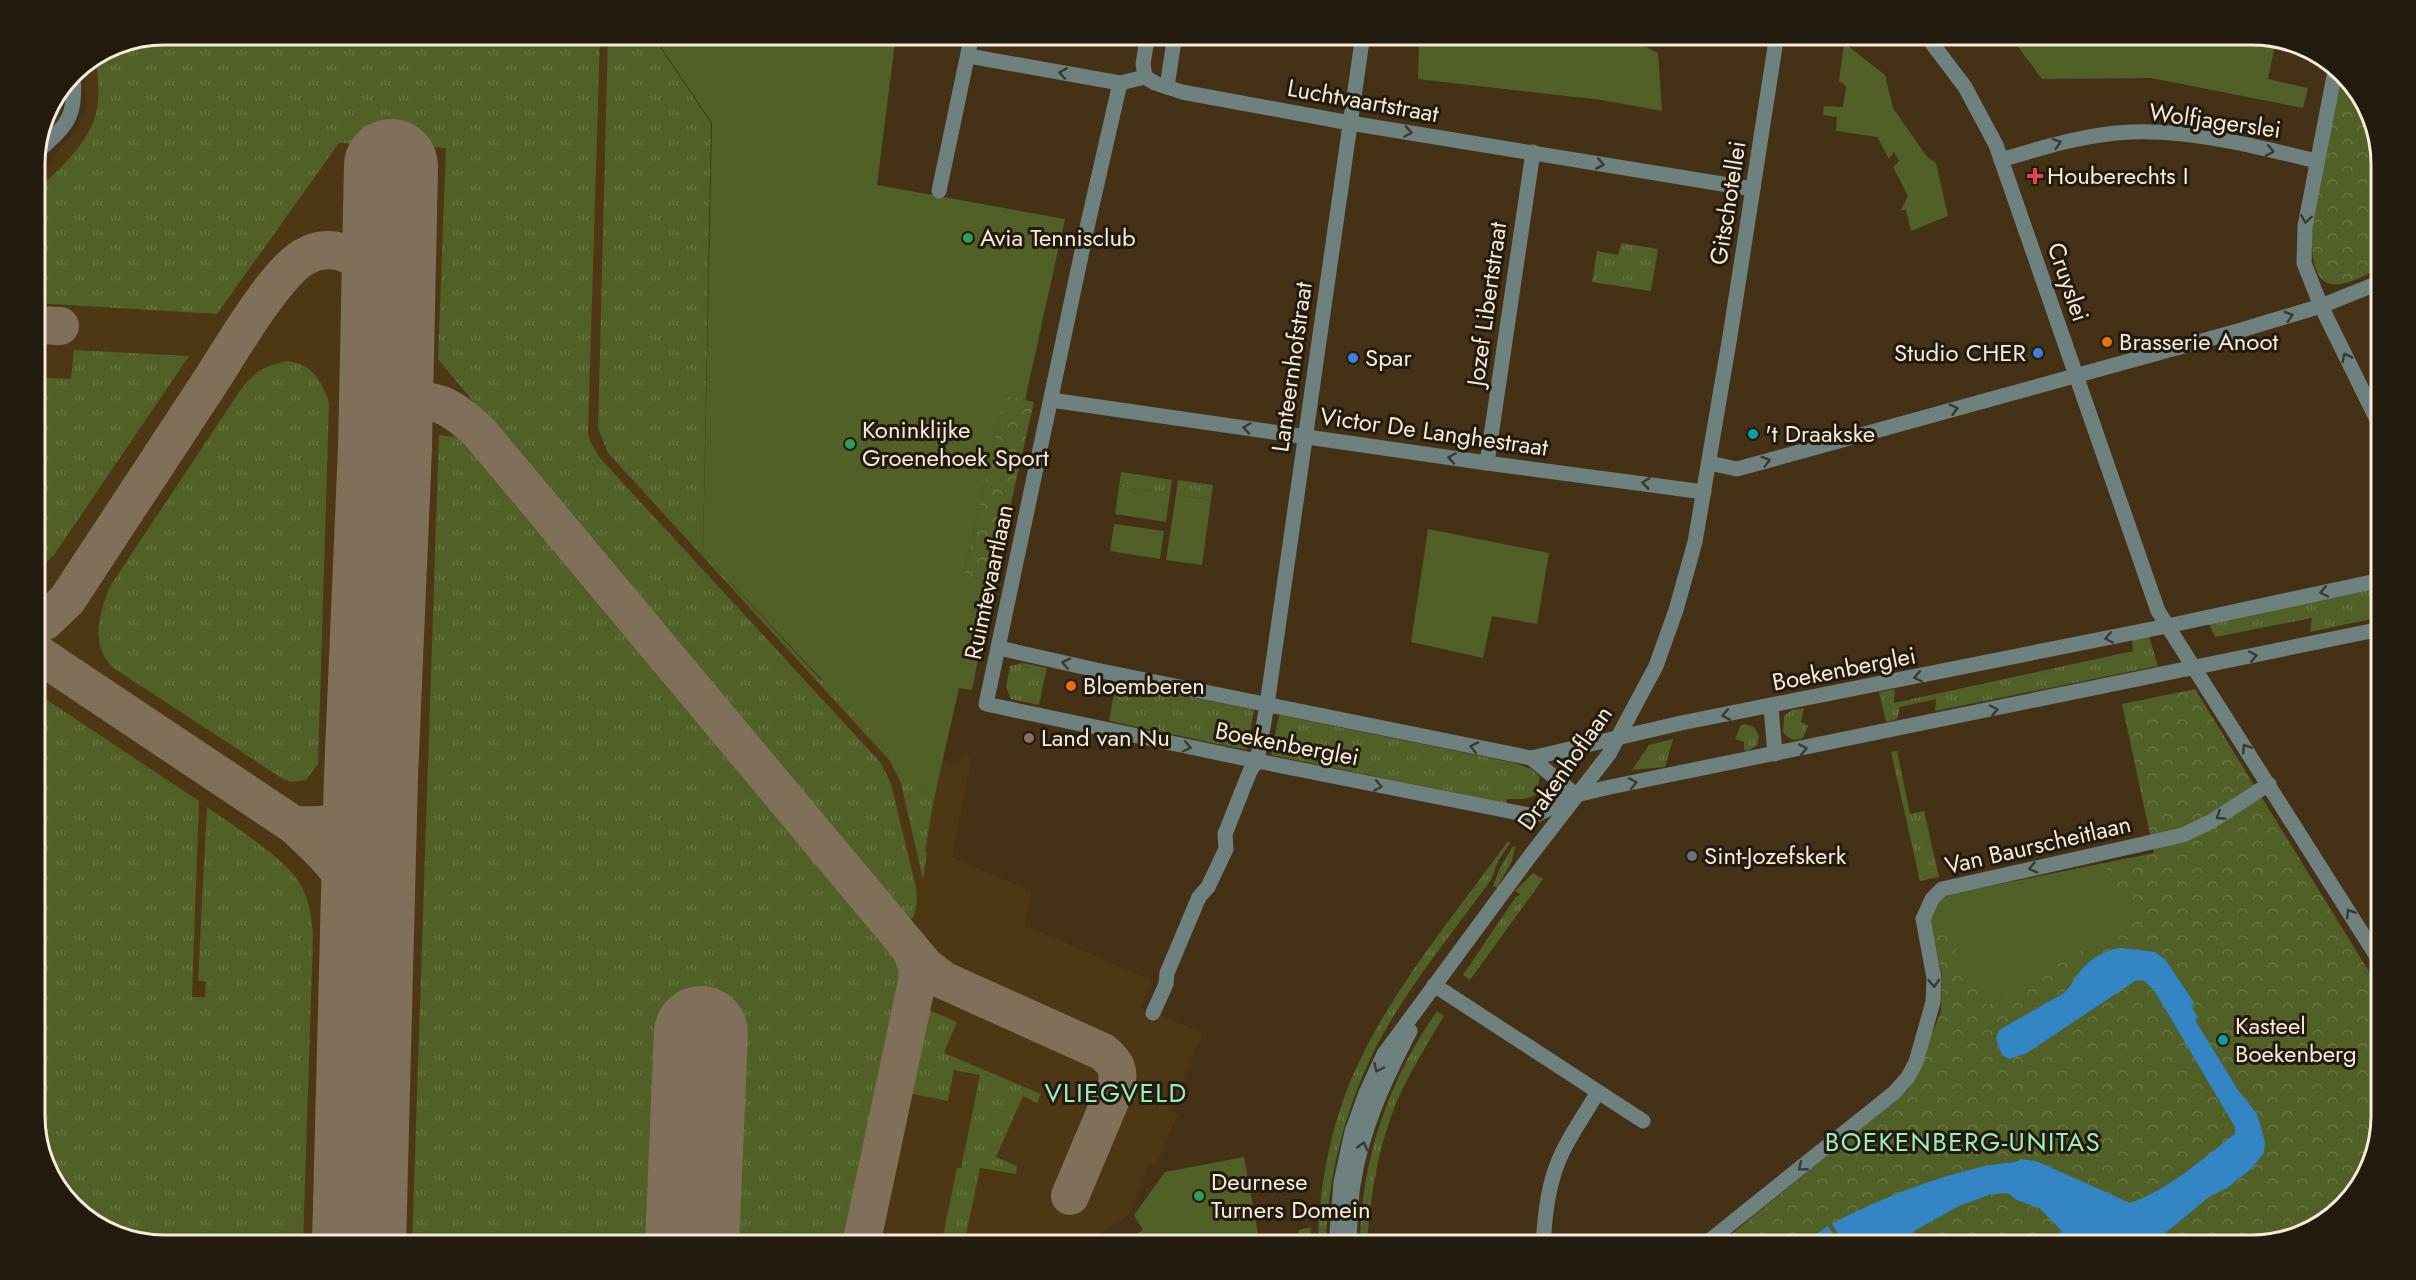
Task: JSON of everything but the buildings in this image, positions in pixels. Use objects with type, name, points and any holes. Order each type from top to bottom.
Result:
[{"type":"street","points":[[939,191],[970,45]]},
{"type":"street","points":[[969,56],[1120,83],[1145,77],[1143,64],[1146,45]]},
{"type":"street","points":[[1167,87],[1173,45]]},
{"type":"street","name":"Lanteernhofstraat","points":[[1154,1013],[1166,984],[1167,973],[1199,897],[1208,887],[1226,849],[1225,834],[1250,771],[1257,761],[1267,705],[1361,45]]},
{"type":"street","name":"Gitschotellei","points":[[1722,379],[1775,45]]},
{"type":"street","name":"Cruyslei","points":[[1933,45],[1965,87],[1988,127],[2158,611],[2166,626]]},
{"type":"street","name":"Luchtvaartstraat","points":[[1145,77],[1182,92],[1350,123],[1753,189]]},
{"type":"street","points":[[2333,78],[2316,161],[2303,252],[2307,274],[2320,306],[2371,408]]},
{"type":"street","name":"Ruimtevaartlaan","points":[[986,704],[1120,83]]},
{"type":"street","points":[[47,141],[68,120],[74,106],[74,87]]},
{"type":"street","name":"Wolfjagerslei","points":[[2001,160],[2067,140],[2134,132],[2169,133],[2209,139],[2316,161]]},
{"type":"street","name":"Jozef Libertstraat","points":[[1487,463],[1533,152]]},
{"type":"street","points":[[1709,463],[1737,469],[2077,376],[2320,306],[2371,286]]},
{"type":"street","name":"Drakenhoflaan","points":[[1337,1235],[1341,1182],[1352,1132],[1366,1093],[1384,1054],[1619,738],[1656,666],[1676,610],[1695,542],[1722,379]]},
{"type":"street","name":"Victor De Langhestraat","points":[[1052,400],[1704,492]]},
{"type":"street","name":"Boekenberglei","points":[[999,648],[1531,758],[2371,582]]},
{"type":"street","points":[[2166,626],[2195,668],[2371,947]]},
{"type":"street","name":"Boekenberglei","points":[[986,704],[1534,816],[1576,795],[2371,631]]},
{"type":"street","points":[[1771,707],[1775,754]]},
{"type":"street","name":"Boekenberglei","points":[[1531,758],[1576,795]]},
{"type":"street","name":"Van Baurscheitlaan","points":[[1716,1235],[1895,1092],[1908,1077],[1916,1062],[1935,992],[1923,919],[1932,899],[1942,889],[2183,835],[2212,821],[2269,784]]},
{"type":"street","points":[[1434,985],[1642,1121]]},
{"type":"street","name":"Drakenhoflaan","points":[[1350,1235],[1353,1184],[1364,1141],[1395,1059],[1434,985]]},
{"type":"street","points":[[1544,1235],[1551,1182],[1558,1163],[1598,1092]]},
{"type":"shaded area","points":[[653,45],[700,554],[934,798],[942,761],[958,765],[962,755],[972,757],[952,857],[1031,891],[1025,925],[1151,980],[1141,1007],[1203,1033],[1170,1110],[1178,1114],[1156,1166],[1150,1164],[1128,1216],[1097,1235],[156,1235],[126,1229],[111,1223],[98,1215],[75,1194],[57,1169],[47,1139],[45,1124],[45,163],[48,165],[81,121],[86,105],[85,76],[104,61],[118,54],[148,46]]},
{"type":"shaded area","points":[[63,102],[62,109],[50,130]]},
{"type":"green space","points":[[600,45],[588,432],[590,441],[600,458],[881,763],[891,784],[916,887],[917,902],[914,917],[910,919],[898,915],[438,359],[446,148],[339,143],[217,314],[45,304],[45,182],[73,154],[89,132],[97,109],[97,66],[104,61],[118,54],[148,46]]},
{"type":"green space","points":[[608,45],[659,45],[711,123],[703,553],[821,680],[826,676],[926,772],[923,787],[934,799],[923,880],[901,783],[890,761],[608,453],[598,428]]},
{"type":"green space","name":"Koninklijke Groenehoek Sport","points":[[660,45],[895,45],[877,185],[1065,219],[1025,400],[1004,396],[964,574],[993,582],[972,690],[959,688],[934,799],[703,553],[712,123]]},
{"type":"green space","points":[[1419,45],[1642,45],[1658,53],[1662,111],[1601,100],[1418,79]]},
{"type":"green space","points":[[1844,45],[1885,75],[1893,108],[1927,157],[1936,163],[1948,216],[1911,231],[1906,210],[1901,210],[1908,196],[1893,167],[1899,161],[1894,152],[1889,159],[1877,137],[1836,131],[1837,117],[1823,115],[1824,106],[1843,107],[1846,86],[1839,81]]},
{"type":"green space","points":[[2016,45],[2275,47],[2268,79],[2308,88],[2303,108],[2151,78],[2042,79]]},
{"type":"green space","points":[[2339,84],[2359,111],[2369,141],[2371,273],[2342,284],[2323,281],[2315,266],[2312,227]]},
{"type":"green space","points":[[1621,243],[1658,249],[1651,291],[1592,282],[1597,251],[1618,255]]},
{"type":"green space","points":[[74,350],[189,356],[54,555],[45,564],[45,378],[71,379]]},
{"type":"green space","points":[[287,361],[303,366],[315,374],[329,403],[318,764],[306,780],[291,782],[283,779],[112,667],[101,648],[98,629],[109,588],[239,392],[260,371],[271,365]]},
{"type":"green space","points":[[1004,395],[1034,402],[993,582],[964,574]]},
{"type":"green space","points":[[439,435],[463,438],[473,445],[892,950],[899,968],[900,985],[850,1235],[412,1235]]},
{"type":"green space","points":[[1121,472],[1172,480],[1170,494],[1119,486]]},
{"type":"green space","points":[[1178,480],[1213,485],[1211,500],[1176,495]]},
{"type":"green space","points":[[1119,486],[1170,494],[1166,522],[1115,514]]},
{"type":"green space","points":[[1176,495],[1211,500],[1202,565],[1166,560]]},
{"type":"green space","points":[[1114,524],[1164,531],[1160,559],[1110,551]]},
{"type":"green space","points":[[1428,529],[1549,553],[1537,624],[1492,616],[1483,658],[1411,642]]},
{"type":"green space","points":[[2371,586],[2371,619],[2310,632],[2312,618],[2215,637],[2208,622]]},
{"type":"green space","points":[[2149,636],[2158,666],[1935,711],[1936,699],[1900,707],[1897,719],[1886,722],[1879,692],[1895,689],[1894,703],[2133,651],[2132,640]]},
{"type":"green space","points":[[1023,663],[1047,668],[1039,705],[1011,699],[1006,687],[1010,666]]},
{"type":"green space","points":[[1116,682],[1254,710],[1247,750],[1109,721]]},
{"type":"green space","points":[[2195,689],[2371,975],[2370,1132],[2365,1154],[2351,1182],[2330,1205],[2312,1219],[2298,1226],[2268,1234],[1730,1235],[1908,1090],[1941,1012],[1942,975],[1930,920],[1938,901],[1947,895],[2154,853],[2122,704]]},
{"type":"green space","points":[[45,699],[199,801],[192,997],[205,997],[206,981],[198,981],[207,807],[273,854],[295,876],[307,899],[313,937],[303,1235],[156,1235],[126,1229],[98,1215],[75,1194],[57,1169],[47,1139],[45,1124]]},
{"type":"green space","points":[[1804,708],[1801,722],[1808,726],[1803,738],[1794,740],[1783,732],[1784,716],[1792,710]]},
{"type":"green space","points":[[1279,715],[1515,763],[1531,769],[1540,777],[1535,796],[1524,799],[1507,799],[1506,803],[1271,755]]},
{"type":"green space","points":[[1741,725],[1754,727],[1759,736],[1757,745],[1748,751],[1744,750],[1744,742],[1735,739]]},
{"type":"green space","points":[[1673,739],[1665,767],[1632,770],[1649,745]]},
{"type":"green space","points":[[1897,751],[1910,814],[1924,811],[1939,877],[1920,881],[1891,752]]},
{"type":"green space","points":[[1508,841],[1510,843],[1498,861],[1491,880],[1414,985],[1374,1051],[1346,1121],[1334,1170],[1326,1235],[1318,1235],[1324,1174],[1335,1127],[1350,1082],[1392,1002]]},
{"type":"green space","points":[[1513,846],[1515,847],[1512,861],[1497,888],[1493,886]]},
{"type":"green space","points":[[2104,863],[2131,914],[2128,923],[1988,1005],[1934,910],[1940,902],[1949,895]]},
{"type":"green space","points":[[1533,873],[1543,879],[1470,980],[1463,975],[1520,894],[1515,891]]},
{"type":"green space","points":[[924,1008],[957,1022],[944,1053],[1041,1094],[1037,1103],[1023,1096],[996,1157],[1017,1166],[1016,1174],[980,1168],[966,1235],[943,1235],[957,1168],[961,1168],[980,1075],[954,1070],[948,1101],[908,1093]]},
{"type":"green space","points":[[1437,1011],[1444,1016],[1407,1079],[1390,1118],[1376,1172],[1368,1235],[1361,1235],[1366,1182],[1380,1122],[1404,1065]]},
{"type":"green space","name":"Deurnese Turners Domein","points":[[1244,1157],[1258,1235],[1135,1235],[1143,1230],[1134,1215],[1165,1172]]},
{"type":"green space","points":[[1311,1227],[1311,1235],[1298,1235],[1299,1230]]},
{"type":"water","points":[[2121,948],[2155,952],[2165,959],[2193,1001],[2194,1004],[2191,1006],[2198,1017],[2195,1020],[2238,1090],[2257,1114],[2265,1142],[2264,1153],[2251,1169],[2227,1188],[2209,1197],[2163,1235],[2064,1235],[2039,1208],[2003,1193],[1989,1195],[1959,1206],[1909,1235],[1839,1235],[1832,1224],[1873,1204],[1947,1176],[1995,1164],[2016,1162],[2021,1159],[2036,1161],[2130,1203],[2172,1182],[2235,1134],[2235,1127],[2154,990],[2143,980],[2135,981],[2027,1053],[2009,1059],[2002,1055],[1996,1038],[1999,1030],[2064,993],[2083,968],[2109,951]]},
{"type":"water","points":[[1828,1226],[1834,1235],[1815,1235]]},
{"type":"taxiway","points":[[45,621],[67,600],[256,311],[293,265],[313,253],[332,250],[341,252],[358,259],[372,272],[387,300]]},
{"type":"taxiway","points":[[45,325],[60,326]]},
{"type":"taxiway","points":[[385,448],[388,424],[413,405],[424,402],[436,403],[468,422],[480,433],[925,966],[943,980],[1103,1052],[1111,1060],[1117,1071],[1116,1087],[1070,1196]]},
{"type":"taxiway","points":[[45,659],[294,825],[324,853],[344,880],[356,910],[367,952]]},
{"type":"taxiway","points":[[294,825],[324,825],[344,819],[359,804],[371,776]]},
{"type":"taxiway","points":[[863,1235],[917,982],[918,969],[911,950]]},
{"type":"runway","points":[[359,1235],[371,776],[385,448],[391,166]]},
{"type":"runway","points":[[692,1235],[701,1033]]},
{"type":"place","name":"Houberechts I","points":[[2035,176]]},
{"type":"place","name":"Avia Tennisclub","points":[[968,238]]},
{"type":"place","name":"Brasserie Anoot","points":[[2107,342]]},
{"type":"place","name":"Studio CHER","points":[[2038,353]]},
{"type":"place","name":"Spar","points":[[1353,358]]},
{"type":"place","name":"'t Draakske","points":[[1753,434]]},
{"type":"place","name":"Koninklijke Groenehoek Sport","points":[[850,444]]},
{"type":"place","name":"Bloemberen","points":[[1071,686]]},
{"type":"place","name":"Land van Nu","points":[[1029,738]]},
{"type":"place","name":"Sint-Jozefskerk","points":[[1692,856]]},
{"type":"place","name":"Kasteel Boekenberg","points":[[2223,1040]]},
{"type":"place","name":"Deurnese Turners Domein","points":[[1199,1196]]},
{"type":"district","name":"VLIEGVELD","points":[[1116,1093]]},
{"type":"district","name":"BOEKENBERG-UNITAS","points":[[1963,1142]]}]
